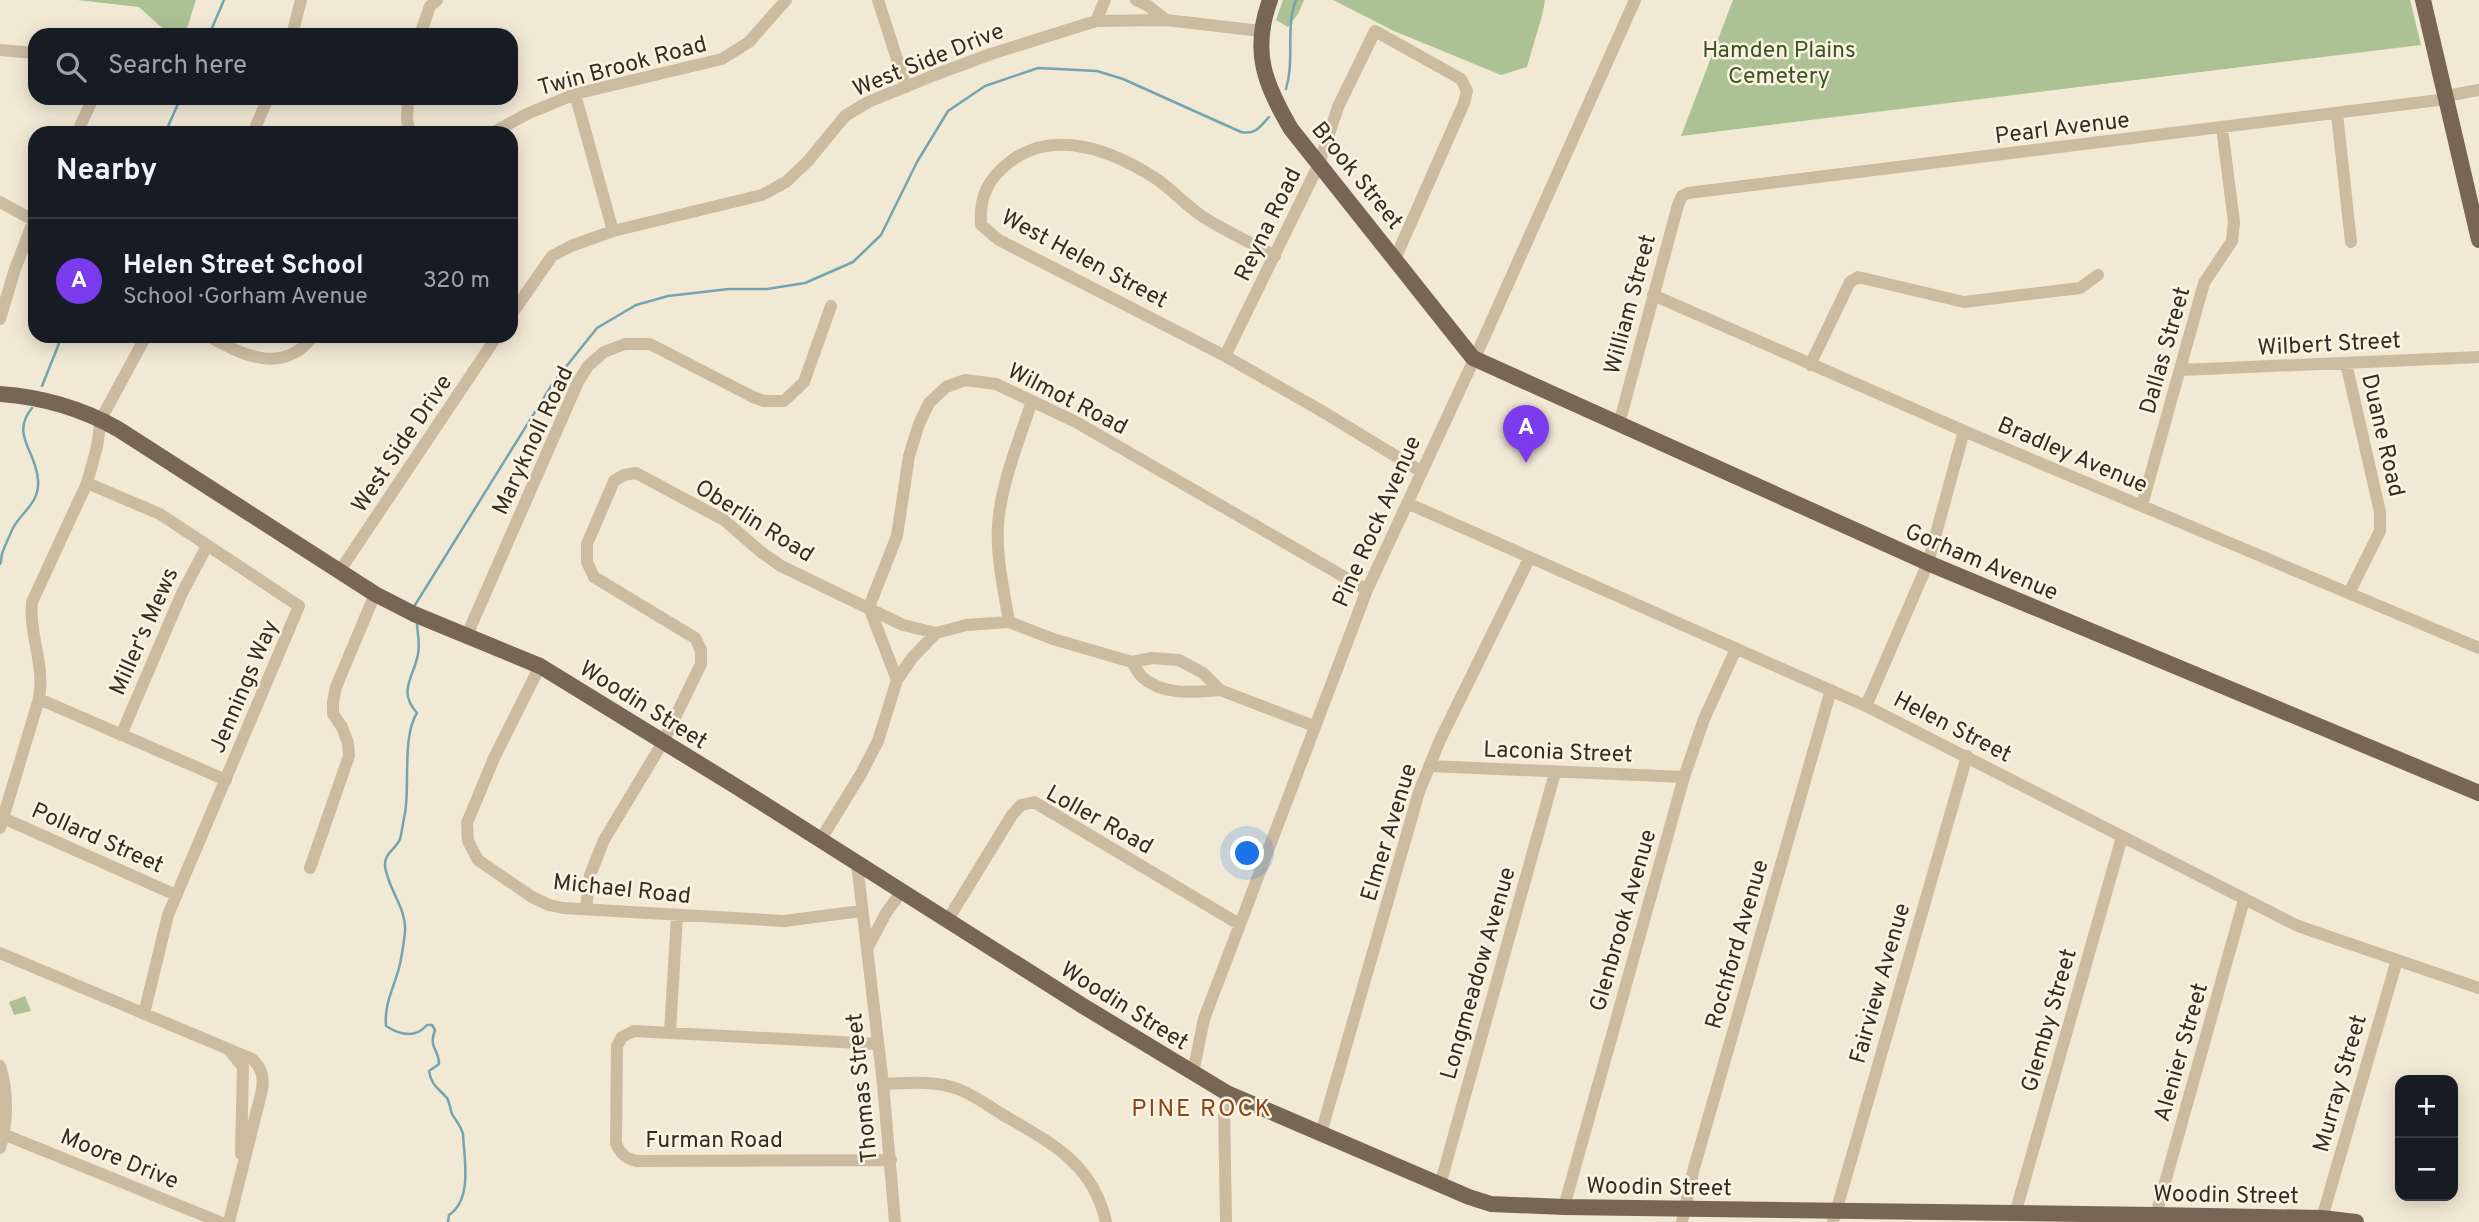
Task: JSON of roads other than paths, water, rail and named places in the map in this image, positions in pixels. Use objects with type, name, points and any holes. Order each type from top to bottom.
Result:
[{"type":"main road","name":"Brook Street","points":[[1270,0],[1261,31],[1261,61],[1270,94],[1291,129],[1473,358]]},
{"type":"main road","points":[[2423,0],[2478,233]]},
{"type":"main road","name":"Gorham Avenue","points":[[1473,358],[1928,563],[2479,793]]},
{"type":"main road","name":"Woodin Street","points":[[0,394],[55,402],[101,419],[374,594],[414,614],[540,666],[1227,1093],[1469,1198],[1491,1204],[1683,1216],[2156,1215],[2257,1219],[2322,1218],[2356,1222]]},
{"type":"street","points":[[294,28],[301,0]]},
{"type":"street","points":[[422,28],[430,6],[437,0]]},
{"type":"street","name":"Twin Brook Road","points":[[505,126],[575,94],[722,59],[749,43],[786,0]]},
{"type":"street","points":[[878,0],[906,87]]},
{"type":"street","points":[[1096,21],[1105,0]]},
{"type":"street","points":[[1136,0],[1166,20]]},
{"type":"street","name":"Pine Rock Avenue","points":[[1193,1073],[1204,1019],[1367,590],[1634,0]]},
{"type":"street","name":"West Side Drive","points":[[518,305],[552,256],[613,231],[762,195],[786,182],[845,116],[868,102],[991,54],[1096,21],[1166,20],[1261,31]]},
{"type":"street","name":"Reyna Road","points":[[1225,356],[1320,164],[1338,107],[1375,31],[1461,79],[1466,92],[1464,103],[1395,259]]},
{"type":"street","points":[[0,50],[28,52]]},
{"type":"street","name":"Pearl Avenue","points":[[1682,196],[1695,192],[2337,114],[2446,98],[2479,90]]},
{"type":"street","points":[[575,94],[613,231]]},
{"type":"street","points":[[80,126],[90,105]]},
{"type":"street","points":[[256,126],[265,105]]},
{"type":"street","points":[[408,105],[408,126]]},
{"type":"street","points":[[2337,114],[2351,242]]},
{"type":"street","name":"Dallas Street","points":[[2142,505],[2204,284],[2232,241],[2234,222],[2222,128]]},
{"type":"street","name":"West Helen Street","points":[[1275,256],[1203,216],[1156,178],[1122,158],[1092,147],[1058,145],[1022,153],[999,170],[985,189],[980,209],[981,225],[999,240],[1225,356],[1422,472]]},
{"type":"street","name":"William Street","points":[[1619,424],[1682,196]]},
{"type":"street","points":[[0,202],[28,215]]},
{"type":"street","points":[[0,319],[28,236]]},
{"type":"street","points":[[1810,365],[1850,282],[1858,277],[1964,302],[1985,302],[2043,291],[2080,288],[2098,275]]},
{"type":"street","name":"Bradley Avenue","points":[[1653,295],[1964,431],[2479,648]]},
{"type":"street","name":"Maryknoll Road","points":[[467,635],[578,382],[588,366],[604,352],[625,344],[650,344],[752,397],[764,401],[784,401],[804,382],[831,306]]},
{"type":"street","points":[[2,823],[38,699],[41,672],[31,621],[32,602],[87,483],[101,419],[142,343]]},
{"type":"street","points":[[221,343],[242,354],[269,359],[288,356],[308,343]]},
{"type":"street","name":"West Side Drive","points":[[339,572],[492,343]]},
{"type":"street","name":"Wilbert Street","points":[[2181,370],[2479,358]]},
{"type":"street","name":"Duane Road","points":[[2346,363],[2381,512],[2380,531],[2349,593]]},
{"type":"street","name":"Wilmot Road","points":[[869,607],[897,537],[909,456],[919,424],[929,403],[946,387],[965,380],[996,384],[1076,422],[1367,590]]},
{"type":"street","points":[[1009,622],[999,565],[998,525],[1014,453],[1032,401]]},
{"type":"street","points":[[1866,706],[1928,563],[1964,431]]},
{"type":"street","name":"Oberlin Road","points":[[586,909],[590,875],[600,848],[663,742],[701,664],[701,650],[695,638],[594,577],[587,562],[587,544],[614,481],[624,475],[636,473],[724,520],[781,566],[903,625],[936,633],[966,625],[1009,622],[1053,639],[1132,663],[1152,658],[1180,660],[1203,673],[1220,690],[1314,726]]},
{"type":"street","name":"Jennings Way","points":[[87,483],[160,514],[299,606],[168,915],[144,1014]]},
{"type":"street","name":"Helen Street","points":[[1407,503],[1866,706],[2298,926],[2479,988]]},
{"type":"street","name":"Miller's Mews","points":[[121,734],[177,603],[207,546]]},
{"type":"street","name":"Elmer Avenue","points":[[1321,1133],[1419,792],[1440,740],[1530,557]]},
{"type":"street","points":[[310,868],[349,756],[345,735],[333,714],[332,702],[374,594]]},
{"type":"street","points":[[869,607],[897,680]]},
{"type":"street","points":[[821,839],[878,741],[897,680],[912,658],[936,633]]},
{"type":"street","name":"Glenbrook Avenue","points":[[1564,1207],[1684,777],[1704,719],[1736,649]]},
{"type":"street","name":"Oberlin Road","points":[[1132,663],[1142,677],[1165,689],[1188,692],[1220,690]]},
{"type":"street","name":"Michael Road","points":[[540,666],[494,758],[467,823],[468,841],[478,860],[532,897],[549,905],[677,916],[784,921],[861,911]]},
{"type":"street","name":"Rochford Avenue","points":[[1683,1216],[1831,690]]},
{"type":"street","points":[[38,699],[226,780]]},
{"type":"street","name":"Fairview Avenue","points":[[1834,1217],[1967,756]]},
{"type":"street","name":"Laconia Street","points":[[1429,766],[1684,777]]},
{"type":"street","name":"Longmeadow Avenue","points":[[1440,1185],[1555,773]]},
{"type":"street","name":"Loller Road","points":[[947,921],[1012,815],[1021,805],[1034,802],[1239,924]]},
{"type":"street","name":"Pollard Street","points":[[2,823],[176,895]]},
{"type":"street","name":"Glemby Street","points":[[2004,1217],[2122,837]]},
{"type":"street","name":"Thomas Street","points":[[857,863],[883,1084],[895,1222]]},
{"type":"street","points":[[867,949],[886,913],[902,891]]},
{"type":"street","name":"Alenier Street","points":[[2156,1215],[2244,900]]},
{"type":"street","points":[[670,1032],[677,916]]},
{"type":"street","points":[[0,953],[252,1059],[260,1068],[263,1077],[257,1113],[229,1222]]},
{"type":"street","name":"Murray Street","points":[[2322,1218],[2396,960]]},
{"type":"street","points":[[0,961],[41,969]]},
{"type":"street","name":"Furman Road","points":[[878,1044],[634,1031],[622,1037],[617,1046],[615,1135],[618,1150],[629,1159],[891,1160]]},
{"type":"street","points":[[230,1051],[243,1067],[240,1175]]},
{"type":"street","points":[[0,1066],[5,1104],[4,1134],[0,1147]]},
{"type":"street","points":[[883,1084],[919,1082],[959,1089],[1052,1143],[1078,1165],[1095,1188],[1106,1222]]},
{"type":"street","points":[[1226,1222],[1224,1108],[1227,1093]]},
{"type":"street","name":"Moore Drive","points":[[4,1134],[220,1222]]},
{"type":"waterway","points":[[212,28],[224,0]]},
{"type":"waterway","points":[[1286,89],[1290,67],[1291,22],[1296,0]]},
{"type":"waterway","points":[[415,605],[553,383],[597,328],[636,305],[668,296],[729,289],[767,289],[805,283],[853,262],[881,235],[917,162],[948,111],[985,86],[1038,68],[1097,71],[1123,79],[1241,132],[1254,131],[1269,117]]},
{"type":"waterway","points":[[168,126],[178,105]]},
{"type":"waterway","points":[[42,386],[59,343]]},
{"type":"waterway","points":[[0,564],[13,528],[33,501],[38,488],[36,469],[23,426],[32,408]]},
{"type":"waterway","points":[[417,625],[419,651],[407,691],[411,705],[417,713],[409,735],[405,813],[400,839],[385,862],[387,875],[405,923],[400,964],[390,994],[386,1026],[407,1034],[418,1032],[427,1025],[432,1025],[435,1030],[433,1045],[439,1064],[429,1071],[430,1076],[435,1086],[447,1098],[452,1114],[461,1128],[465,1155],[464,1189],[457,1208],[449,1215],[448,1222]]},
{"type":"place","name":"Helen Street School","points":[[1526,463]]},
{"type":"district","name":"PINE ROCK","points":[[1202,1108]]},
{"type":"park label","name":"Hamden Plains Cemetery","points":[[1779,62]]}]
